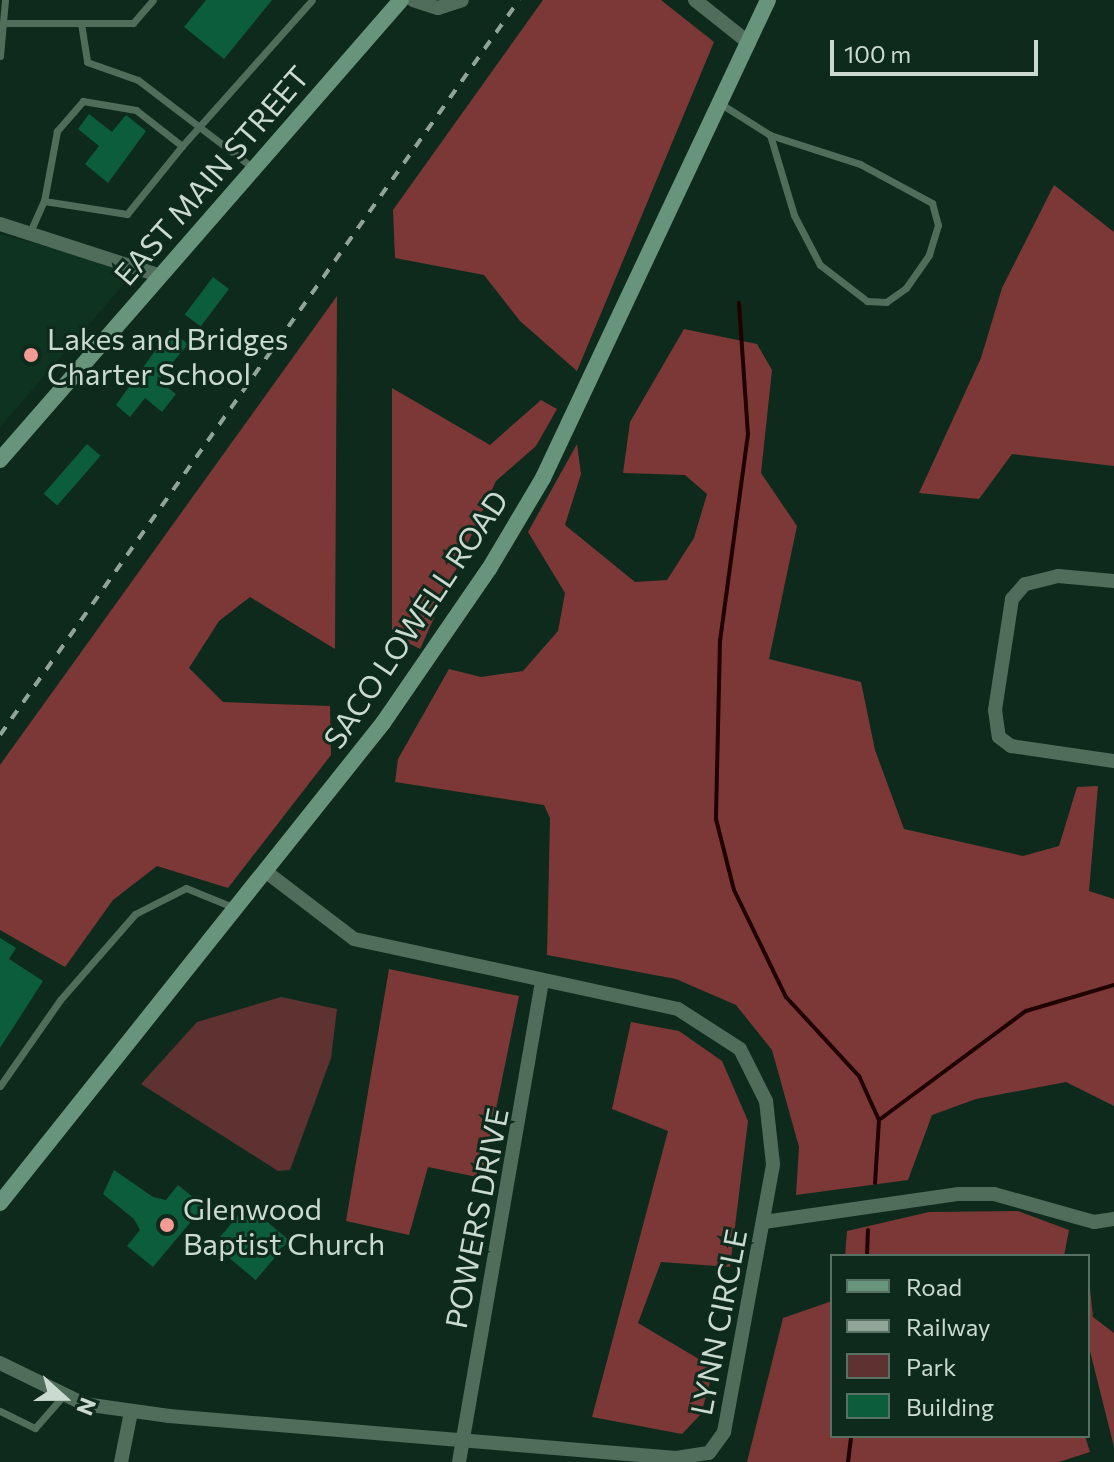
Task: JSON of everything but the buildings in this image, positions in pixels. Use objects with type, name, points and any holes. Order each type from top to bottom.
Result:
[{"type":"street","name":"EAST MAIN STREET","points":[[0,460],[401,0]]},
{"type":"street","points":[[413,0],[438,8],[462,0]]},
{"type":"street","points":[[695,0],[749,43]]},
{"type":"street","name":"SACO LOWELL ROAD","points":[[0,1203],[383,723],[543,478],[768,0]]},
{"type":"street","points":[[0,224],[161,276]]},
{"type":"street","points":[[1114,581],[1058,576],[1025,584],[1012,599],[995,710],[999,737],[1011,746],[1114,761]]},
{"type":"street","name":"LYNN CIRCLE","points":[[0,1363],[63,1396],[131,1412],[463,1437],[676,1458],[709,1453],[724,1432],[773,1164],[766,1101],[740,1049],[678,1009],[542,983],[354,939],[265,871]]},
{"type":"street","name":"POWERS DRIVE","points":[[459,1462],[542,983]]},
{"type":"street","points":[[764,1222],[983,1194],[1094,1222],[1114,1219]]},
{"type":"street","points":[[121,1462],[131,1412]]},
{"type":"lane","points":[[0,56],[5,0]]},
{"type":"lane","points":[[5,23],[133,23],[153,0]]},
{"type":"lane","points":[[44,201],[127,214],[200,125],[312,0]]},
{"type":"lane","points":[[81,23],[87,62],[138,80],[254,169]]},
{"type":"lane","points":[[30,232],[44,201],[57,131],[83,101],[136,110],[182,146]]},
{"type":"lane","points":[[721,104],[770,135],[860,164],[932,203],[938,225],[929,255],[906,288],[886,302],[867,301],[820,265],[794,215],[770,135]]},
{"type":"lane","points":[[0,1086],[60,1000],[135,914],[186,888],[237,909]]},
{"type":"lane","points":[[0,1411],[35,1428],[63,1396]]},
{"type":"shaded area","points":[[543,0],[661,0],[714,42],[577,371],[520,321],[484,275],[395,258],[393,210]]},
{"type":"shaded area","points":[[1054,185],[1114,232],[1114,466],[1012,454],[979,499],[919,493],[981,358],[1002,288]]},
{"type":"shaded area","name":"Lakes and Bridges Charter School","points":[[0,234],[117,265],[125,283],[0,427]]},
{"type":"shaded area","points":[[337,296],[335,649],[250,597],[219,621],[189,668],[223,702],[330,706],[331,755],[228,888],[157,866],[113,900],[65,967],[0,930],[0,765]]},
{"type":"shaded area","points":[[684,329],[757,344],[772,370],[761,473],[797,526],[769,659],[861,682],[875,750],[904,829],[1023,856],[1059,846],[1077,787],[1098,786],[1089,891],[1114,899],[1114,1106],[1066,1082],[976,1099],[932,1115],[908,1180],[796,1195],[799,1147],[772,1050],[736,1005],[676,979],[547,955],[550,818],[544,805],[395,782],[398,759],[449,669],[481,677],[523,671],[558,631],[565,593],[528,532],[577,444],[581,474],[565,525],[635,582],[667,580],[694,538],[707,494],[685,475],[623,473],[630,422]]},
{"type":"shaded area","points":[[392,388],[490,445],[541,400],[557,409],[536,446],[496,481],[420,649],[392,635]]},
{"type":"shaded area","points":[[389,969],[519,996],[482,1178],[428,1167],[409,1235],[346,1221]]},
{"type":"shaded area","points":[[631,1022],[679,1031],[722,1061],[748,1121],[730,1267],[661,1262],[638,1323],[714,1368],[701,1414],[682,1434],[592,1417],[668,1131],[612,1109]]},
{"type":"shaded area","points":[[1018,1211],[1069,1230],[1064,1254],[845,1254],[847,1231],[929,1212]]},
{"type":"shaded area","points":[[1090,1288],[1093,1317],[1114,1333],[1114,1447],[1090,1351]]},
{"type":"shaded area","points":[[830,1302],[830,1438],[1086,1438],[1090,1452],[1059,1462],[747,1462],[783,1318]]},
{"type":"green space","points":[[281,997],[337,1009],[331,1058],[290,1170],[278,1171],[141,1084],[197,1022]]},
{"type":"waterway","points":[[739,303],[748,434],[720,640],[716,819],[734,890],[786,997],[859,1076],[879,1120],[875,1183]]},
{"type":"waterway","points":[[879,1120],[1026,1011],[1114,985]]},
{"type":"waterway","points":[[867,1254],[868,1230]]},
{"type":"waterway","points":[[848,1462],[851,1438]]},
{"type":"railway","points":[[0,735],[519,0]]},
{"type":"place","name":"Lakes and Bridges Charter School","points":[[31,355]]},
{"type":"place","name":"Glenwood Baptist Church","points":[[167,1225]]}]
